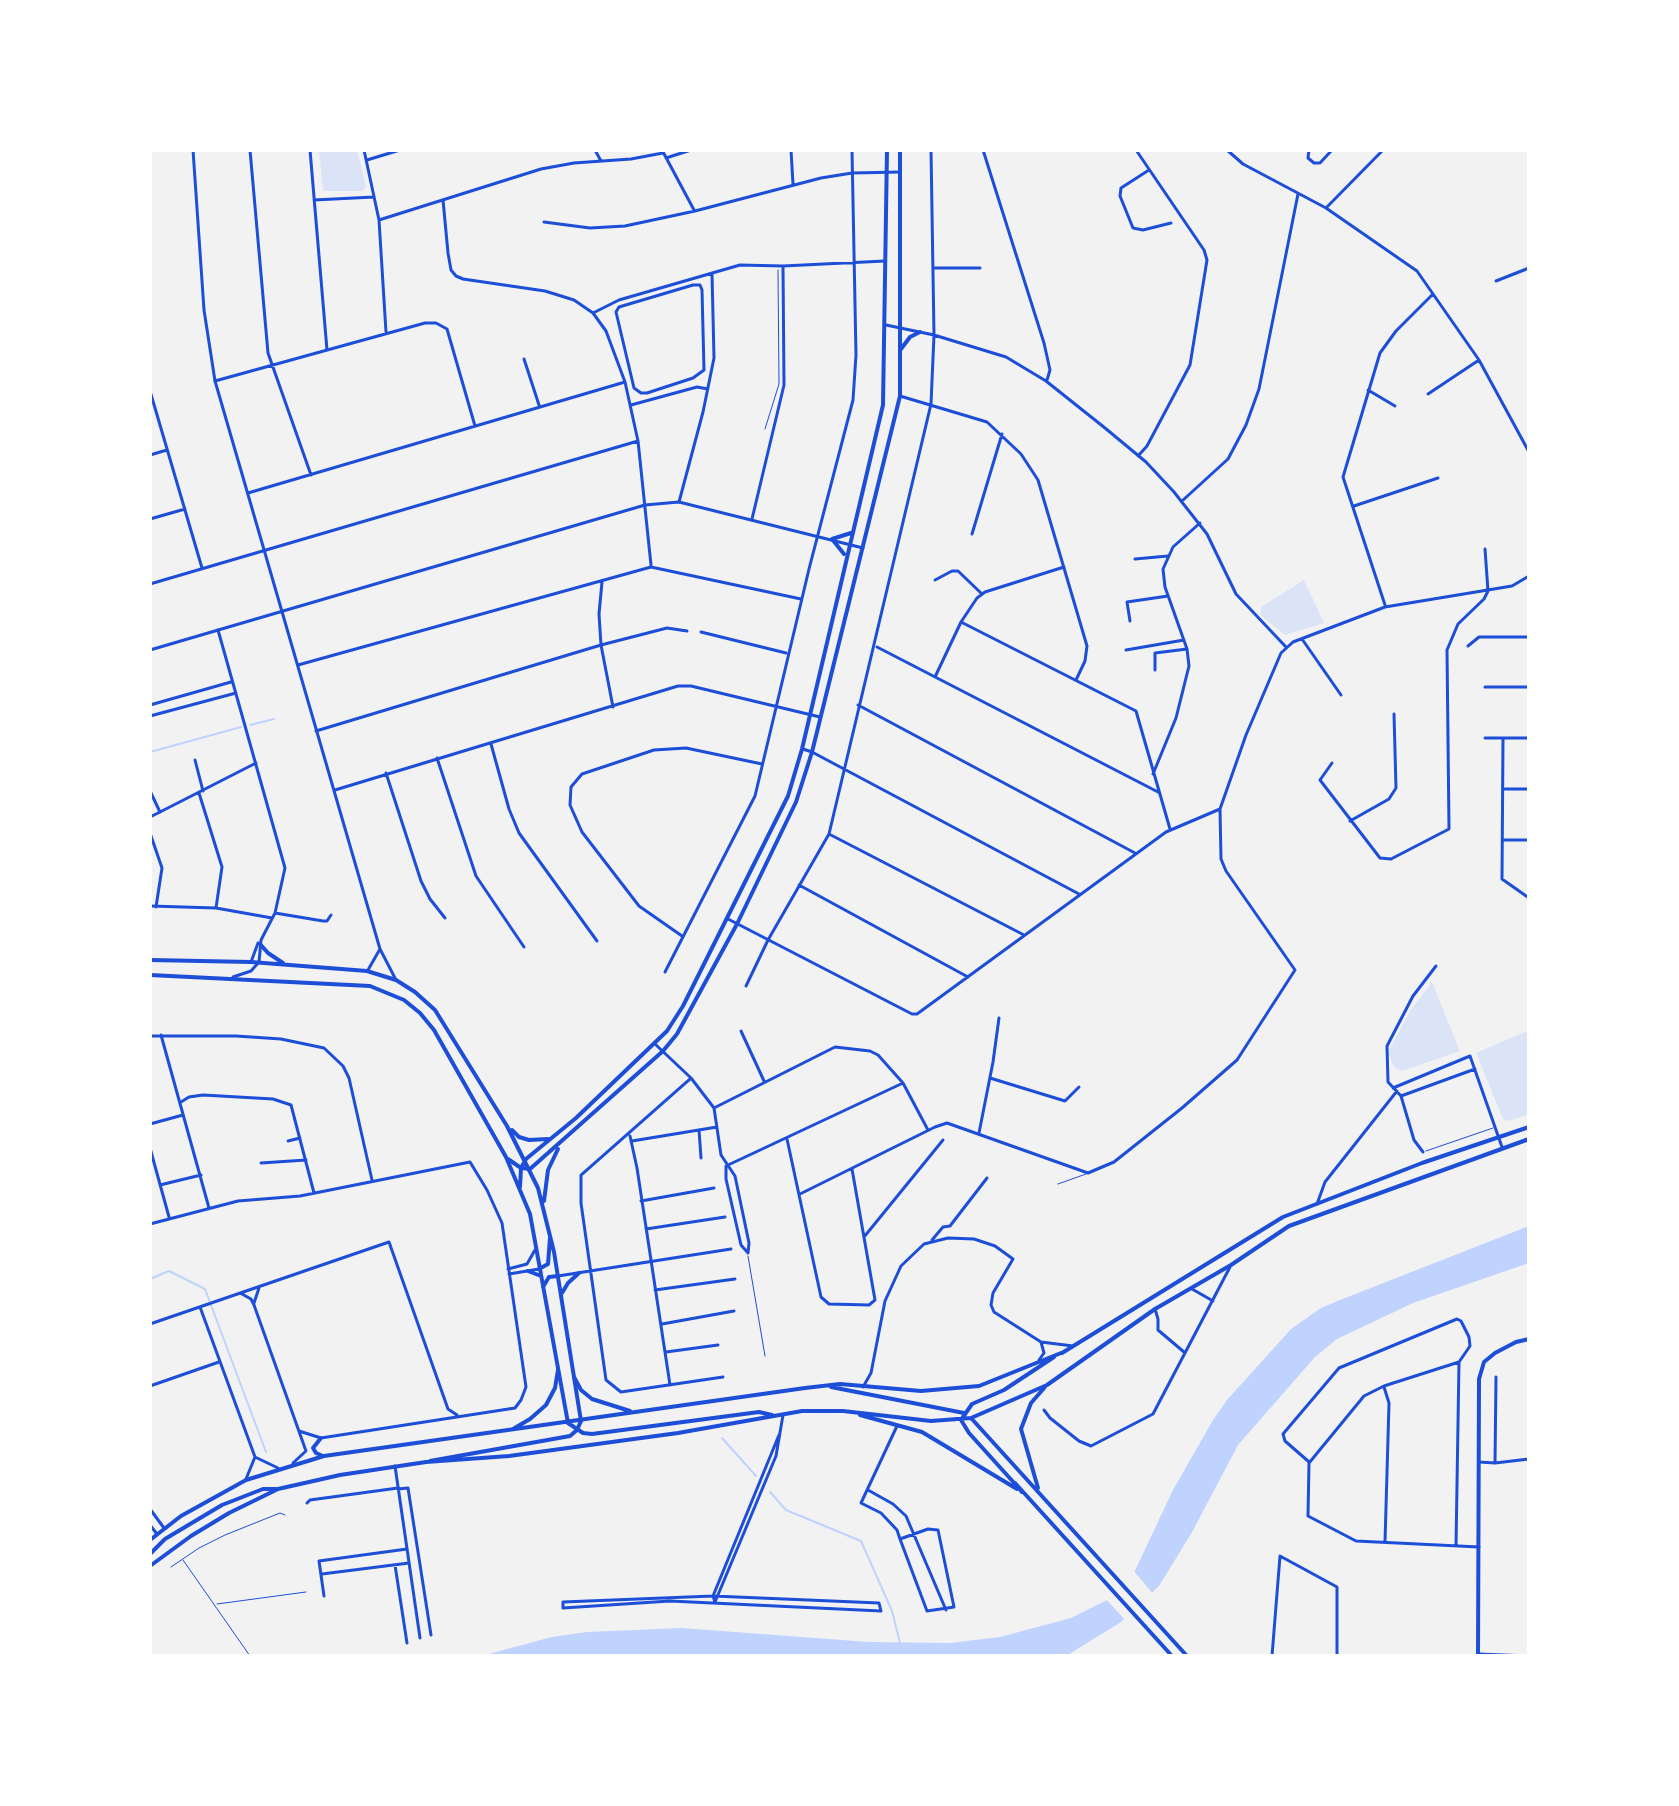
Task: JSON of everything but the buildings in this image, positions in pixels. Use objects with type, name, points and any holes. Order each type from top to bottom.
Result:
[{"type":"main road","points":[[520,1187],[521,1168],[526,1159],[655,1044],[683,1006],[788,796],[802,749],[883,405],[887,150]]},
{"type":"main road","points":[[506,1157],[521,1168],[530,1169],[663,1051],[691,1012],[785,829],[812,752],[900,396],[900,150]]},
{"type":"main road","points":[[900,351],[910,337],[920,332]]},
{"type":"main road","points":[[846,556],[832,539],[851,532]]},
{"type":"main road","points":[[260,942],[268,953],[285,964]]},
{"type":"main road","points":[[150,960],[285,964],[367,971],[396,980],[435,1010],[526,1159],[550,1231],[581,1421],[570,1436],[440,1457],[426,1462]]},
{"type":"main road","points":[[150,975],[370,986],[404,1000],[434,1030],[520,1187],[530,1214],[568,1423],[577,1430],[592,1434],[759,1412],[773,1415]]},
{"type":"main road","points":[[507,1126],[519,1137],[529,1140],[552,1138]]},
{"type":"main road","points":[[961,1420],[972,1404],[1004,1390],[1283,1217],[1422,1163],[1529,1127]]},
{"type":"main road","points":[[150,1554],[165,1539],[222,1505],[263,1489],[278,1489],[340,1475],[426,1462],[509,1456],[632,1440],[765,1420],[783,1413],[843,1411],[931,1421],[971,1418],[1047,1385],[1155,1309],[1231,1265],[1289,1226],[1529,1139]]},
{"type":"main road","points":[[544,1206],[548,1170],[561,1143]]},
{"type":"main road","points":[[539,1269],[548,1264],[550,1231]]},
{"type":"main road","points":[[528,1271],[541,1276]]},
{"type":"main road","points":[[561,1295],[579,1273]]},
{"type":"main road","points":[[543,1288],[546,1279],[558,1276]]},
{"type":"main road","points":[[1478,1655],[1480,1370],[1495,1353],[1529,1339]]},
{"type":"main road","points":[[150,1540],[209,1498],[246,1480],[293,1463],[324,1456],[840,1384],[921,1391],[979,1386],[1061,1353]]},
{"type":"main road","points":[[511,1430],[546,1405],[555,1388],[558,1370]]},
{"type":"main road","points":[[574,1377],[581,1390],[592,1399],[635,1413]]},
{"type":"main road","points":[[1038,1491],[1021,1429],[1031,1403],[1047,1385]]},
{"type":"main road","points":[[829,1386],[964,1413],[971,1418],[1187,1656]]},
{"type":"main road","points":[[843,1411],[922,1432],[1022,1492]]},
{"type":"main road","points":[[961,1420],[969,1433],[1172,1656]]},
{"type":"main road","points":[[321,1438],[313,1448],[324,1456]]},
{"type":"main road","points":[[150,1566],[229,1513],[278,1489]]},
{"type":"main road","points":[[164,1528],[165,1539]]},
{"type":"main road","points":[[157,1534],[165,1539]]},
{"type":"street","points":[[193,150],[204,310],[215,381],[380,949],[396,980]]},
{"type":"street","points":[[250,150],[268,353],[311,475]]},
{"type":"street","points":[[310,150],[327,350]]},
{"type":"street","points":[[364,150],[379,220],[386,334]]},
{"type":"street","points":[[367,160],[400,150]]},
{"type":"street","points":[[595,150],[601,161]]},
{"type":"street","points":[[666,158],[691,150]]},
{"type":"street","points":[[791,150],[793,184]]},
{"type":"street","points":[[665,972],[755,796],[801,599],[853,400],[856,355],[852,150]]},
{"type":"street","points":[[746,986],[768,940],[829,834],[931,404],[934,335],[931,150]]},
{"type":"street","points":[[983,150],[1046,352],[1050,370],[1046,381]]},
{"type":"street","points":[[1136,150],[1204,250],[1207,260],[1190,365],[1147,446],[1138,456]]},
{"type":"street","points":[[1227,150],[1243,164],[1326,208],[1417,271],[1479,360],[1529,452]]},
{"type":"street","points":[[1309,150],[1308,158],[1320,163],[1332,150]]},
{"type":"street","points":[[1326,208],[1383,150]]},
{"type":"street","points":[[379,220],[541,169],[631,159],[663,151],[695,211]]},
{"type":"street","points":[[1149,170],[1121,188],[1120,196],[1133,228],[1143,230],[1171,223]]},
{"type":"street","points":[[544,222],[577,227],[625,226],[695,211],[793,184],[852,173],[900,172]]},
{"type":"street","points":[[1182,501],[1228,459],[1246,425],[1259,389],[1298,194]]},
{"type":"street","points":[[314,200],[374,197]]},
{"type":"street","points":[[443,200],[449,261],[456,276],[545,291],[574,300],[593,313],[606,331],[625,382],[638,441],[651,567]]},
{"type":"street","points":[[593,313],[619,300],[740,265],[887,261]]},
{"type":"street","points":[[752,519],[784,385],[783,266]]},
{"type":"street","points":[[933,268],[980,268]]},
{"type":"street","points":[[1496,281],[1529,268]]},
{"type":"street","points":[[679,502],[708,389],[713,348],[712,272]]},
{"type":"street","points":[[634,388],[616,312],[619,307],[693,285],[712,286]]},
{"type":"street","points":[[627,391],[634,388],[647,393],[699,376],[704,370],[701,287]]},
{"type":"street","points":[[1385,607],[1343,477],[1380,353],[1396,331],[1433,294]]},
{"type":"street","points":[[215,381],[431,322],[447,329],[475,426]]},
{"type":"street","points":[[886,325],[934,335],[1006,357],[1046,381],[1138,456],[1182,501],[1200,523],[1236,594],[1286,647]]},
{"type":"street","points":[[704,349],[713,348]]},
{"type":"street","points":[[524,359],[539,406]]},
{"type":"street","points":[[1428,394],[1479,360]]},
{"type":"street","points":[[248,493],[625,382]]},
{"type":"street","points":[[630,405],[697,387],[708,389]]},
{"type":"street","points":[[1368,390],[1395,406]]},
{"type":"street","points":[[150,391],[202,568]]},
{"type":"street","points":[[900,396],[987,422],[1021,454],[1038,480],[1087,646],[1085,661],[1076,680]]},
{"type":"street","points":[[972,534],[1002,434]]},
{"type":"street","points":[[150,584],[638,441]]},
{"type":"street","points":[[150,455],[167,450]]},
{"type":"street","points":[[1354,506],[1438,478]]},
{"type":"street","points":[[150,650],[645,505],[679,502],[863,548]]},
{"type":"street","points":[[150,519],[185,509]]},
{"type":"street","points":[[1153,774],[1176,718],[1188,678],[1187,649],[1168,596],[1163,569],[1177,542],[1200,523]]},
{"type":"street","points":[[1332,763],[1320,780],[1383,860],[1391,859],[1449,829],[1447,650],[1458,624],[1484,599],[1488,591],[1485,549]]},
{"type":"street","points":[[1135,559],[1168,556]]},
{"type":"street","points":[[298,665],[651,567],[801,599]]},
{"type":"street","points":[[935,677],[971,603],[982,594],[1064,567]]},
{"type":"street","points":[[935,580],[958,571],[982,594]]},
{"type":"street","points":[[800,1194],[948,1123],[1088,1173],[1114,1162],[1237,1061],[1295,970],[1226,871],[1221,859],[1220,809],[1246,735],[1278,659],[1286,647],[1302,638],[1385,607],[1512,586],[1529,576]]},
{"type":"street","points":[[602,582],[599,614],[601,645],[613,707]]},
{"type":"street","points":[[1130,621],[1127,602],[1168,596]]},
{"type":"street","points":[[961,622],[1136,711],[1170,829]]},
{"type":"street","points":[[316,731],[601,645],[667,628],[687,631]]},
{"type":"street","points":[[218,630],[285,868],[275,913],[251,962]]},
{"type":"street","points":[[701,632],[788,653]]},
{"type":"street","points":[[1468,646],[1479,637],[1529,637]]},
{"type":"street","points":[[1302,638],[1341,695]]},
{"type":"street","points":[[1126,650],[1184,640]]},
{"type":"street","points":[[875,646],[1158,792]]},
{"type":"street","points":[[1155,670],[1155,653],[1187,649]]},
{"type":"street","points":[[150,705],[232,682]]},
{"type":"street","points":[[335,790],[684,686],[821,717]]},
{"type":"street","points":[[1485,687],[1529,687]]},
{"type":"street","points":[[150,716],[236,693]]},
{"type":"street","points":[[858,705],[1135,853]]},
{"type":"street","points":[[1350,821],[1389,799],[1396,788],[1394,714]]},
{"type":"street","points":[[1485,738],[1529,738]]},
{"type":"street","points":[[1503,738],[1502,879],[1529,898]]},
{"type":"street","points":[[491,744],[519,833],[597,941]]},
{"type":"street","points":[[683,937],[639,906],[582,832],[570,805],[571,787],[582,774],[654,750],[686,748],[762,764]]},
{"type":"street","points":[[802,749],[1079,894]]},
{"type":"street","points":[[437,758],[476,876],[524,947]]},
{"type":"street","points":[[195,760],[222,867],[216,908]]},
{"type":"street","points":[[150,817],[256,763]]},
{"type":"street","points":[[386,773],[421,881],[445,918]]},
{"type":"street","points":[[1503,789],[1529,789]]},
{"type":"street","points":[[150,791],[160,812]]},
{"type":"street","points":[[728,919],[913,1015],[918,1014],[1170,829],[1220,809]]},
{"type":"street","points":[[150,833],[162,868],[156,907]]},
{"type":"street","points":[[829,834],[1024,935]]},
{"type":"street","points":[[1503,840],[1529,840]]},
{"type":"street","points":[[799,885],[968,977]]},
{"type":"street","points":[[150,906],[216,908],[272,918]]},
{"type":"street","points":[[275,913],[323,921],[331,915]]},
{"type":"street","points":[[233,977],[251,971],[259,962],[260,942]]},
{"type":"street","points":[[367,971],[380,949]]},
{"type":"street","points":[[1423,1152],[1414,1140],[1401,1096],[1388,1082],[1387,1046],[1413,996],[1436,966]]},
{"type":"street","points":[[979,1133],[999,1018]]},
{"type":"street","points":[[741,1031],[764,1081]]},
{"type":"street","points":[[161,1035],[209,1208]]},
{"type":"street","points":[[150,1036],[281,1039],[324,1048],[343,1066],[349,1078],[372,1180]]},
{"type":"street","points":[[655,1044],[691,1078],[714,1108],[721,1155],[735,1176],[749,1243],[748,1253]]},
{"type":"street","points":[[714,1108],[835,1047],[870,1051],[903,1083],[928,1130]]},
{"type":"street","points":[[1317,1204],[1325,1182],[1395,1089],[1470,1056],[1503,1148]]},
{"type":"street","points":[[1401,1096],[1475,1069]]},
{"type":"street","points":[[691,1078],[580,1176],[581,1203],[606,1380],[621,1392],[723,1377]]},
{"type":"street","points":[[990,1078],[1065,1101],[1079,1087]]},
{"type":"street","points":[[726,1166],[903,1083]]},
{"type":"street","points":[[181,1102],[203,1095],[285,1101],[291,1105],[314,1193]]},
{"type":"street","points":[[150,1124],[183,1115]]},
{"type":"street","points":[[632,1141],[717,1127]]},
{"type":"street","points":[[699,1130],[701,1158]]},
{"type":"street","points":[[629,1134],[670,1385]]},
{"type":"street","points":[[288,1141],[301,1138]]},
{"type":"street","points":[[787,1139],[822,1300],[829,1304],[869,1305],[875,1296],[852,1169]]},
{"type":"street","points":[[864,1237],[943,1140]]},
{"type":"street","points":[[150,1148],[170,1219]]},
{"type":"street","points":[[261,1163],[306,1160]]},
{"type":"street","points":[[150,1224],[238,1201],[314,1193],[470,1162],[502,1223],[526,1387],[521,1400],[515,1408],[321,1438],[299,1431]]},
{"type":"street","points":[[726,1166],[726,1179],[741,1245],[748,1253]]},
{"type":"street","points":[[160,1185],[201,1175]]},
{"type":"street","points":[[956,1238],[949,1231],[950,1226],[987,1178]]},
{"type":"street","points":[[641,1201],[714,1188]]},
{"type":"street","points":[[646,1229],[725,1217]]},
{"type":"street","points":[[863,1387],[871,1373],[885,1301],[894,1280],[909,1256],[943,1227],[950,1226]]},
{"type":"street","points":[[930,1241],[974,1239],[995,1246],[1013,1259],[993,1293],[991,1305],[1000,1318],[1027,1335],[1041,1342],[1073,1346]]},
{"type":"street","points":[[150,1324],[389,1242],[448,1409],[457,1415]]},
{"type":"street","points":[[509,1271],[527,1264],[536,1247]]},
{"type":"street","points":[[558,1276],[731,1249]]},
{"type":"street","points":[[1044,1410],[1079,1441],[1091,1446],[1153,1414],[1231,1265]]},
{"type":"street","points":[[509,1271],[539,1269]]},
{"type":"street","points":[[655,1290],[735,1279]]},
{"type":"street","points":[[254,1305],[262,1285]]},
{"type":"street","points":[[1190,1288],[1213,1301]]},
{"type":"street","points":[[238,1294],[247,1296],[254,1305],[306,1451],[293,1463]]},
{"type":"street","points":[[201,1307],[255,1457],[246,1480]]},
{"type":"street","points":[[1155,1309],[1158,1330],[1185,1353]]},
{"type":"street","points":[[661,1324],[734,1311]]},
{"type":"street","points":[[1309,1463],[1285,1441],[1283,1434],[1339,1368],[1457,1319],[1465,1329],[1470,1346],[1459,1362],[1456,1546]]},
{"type":"street","points":[[1038,1361],[1044,1353],[1041,1342]]},
{"type":"street","points":[[665,1352],[718,1345]]},
{"type":"street","points":[[150,1386],[219,1362]]},
{"type":"street","points":[[1459,1362],[1384,1386],[1364,1396],[1309,1463],[1308,1516],[1356,1541],[1479,1547]]},
{"type":"street","points":[[1495,1463],[1496,1377]]},
{"type":"street","points":[[1384,1386],[1389,1403],[1385,1542]]},
{"type":"street","points":[[442,1418],[448,1409]]},
{"type":"street","points":[[715,1602],[776,1456],[783,1413]]},
{"type":"street","points":[[898,1424],[861,1503],[890,1521],[900,1539],[927,1611],[954,1607],[938,1530],[928,1529],[900,1539]]},
{"type":"street","points":[[715,1602],[713,1596],[780,1432]]},
{"type":"street","points":[[255,1457],[278,1468]]},
{"type":"street","points":[[1479,1462],[1529,1459]]},
{"type":"street","points":[[395,1466],[420,1638]]},
{"type":"street","points":[[307,1503],[310,1500],[408,1488],[431,1635]]},
{"type":"street","points":[[867,1490],[900,1510],[915,1535],[946,1610]]},
{"type":"street","points":[[150,1509],[164,1528]]},
{"type":"street","points":[[150,1525],[157,1534]]},
{"type":"street","points":[[324,1596],[319,1561],[407,1549]]},
{"type":"street","points":[[1272,1656],[1280,1556],[1337,1587],[1337,1656]]},
{"type":"street","points":[[322,1574],[409,1563]]},
{"type":"street","points":[[395,1565],[407,1643]]},
{"type":"street","points":[[713,1596],[879,1603],[881,1611],[670,1601],[563,1608],[563,1602],[713,1596]]},
{"type":"street","points":[[1478,1655],[1529,1656]]},
{"type":"lane","points":[[765,429],[779,384],[778,266]]},
{"type":"lane","points":[[1422,1163],[1423,1152],[1496,1128]]},
{"type":"lane","points":[[1058,1184],[1088,1173]]},
{"type":"lane","points":[[748,1253],[765,1356]]},
{"type":"lane","points":[[171,1567],[199,1548],[280,1513],[285,1515]]},
{"type":"lane","points":[[183,1559],[250,1656]]},
{"type":"lane","points":[[215,1605],[306,1592]]},
{"type":"shaded area","points":[[319,150],[357,150],[366,186],[363,191],[323,191]]},
{"type":"shaded area","points":[[1304,580],[1324,623],[1285,635],[1260,615],[1261,607]]},
{"type":"shaded area","points":[[1432,982],[1460,1051],[1402,1071],[1394,1067],[1388,1052],[1410,1011]]},
{"type":"shaded area","points":[[1529,1030],[1529,1114],[1509,1121],[1503,1119],[1476,1053]]},
{"type":"water","points":[[1529,1226],[1529,1263],[1413,1303],[1337,1339],[1315,1357],[1238,1445],[1191,1534],[1159,1586],[1121,1622],[1066,1656],[481,1656],[552,1637],[587,1632],[681,1628],[869,1642],[950,1643],[1000,1637],[1071,1618],[1107,1600],[1132,1577],[1173,1490],[1213,1420],[1291,1329],[1321,1308]]},
{"type":"pier","points":[[1133,1570],[1154,1595],[1127,1622],[1104,1597]]},
{"type":"waterway","points":[[250,725],[274,719]]},
{"type":"waterway","points":[[150,752],[241,727]]},
{"type":"waterway","points":[[150,1279],[169,1271],[205,1289],[266,1452]]},
{"type":"waterway","points":[[722,1438],[756,1476]]},
{"type":"waterway","points":[[770,1492],[786,1510],[861,1541],[892,1611],[900,1643]]}]
